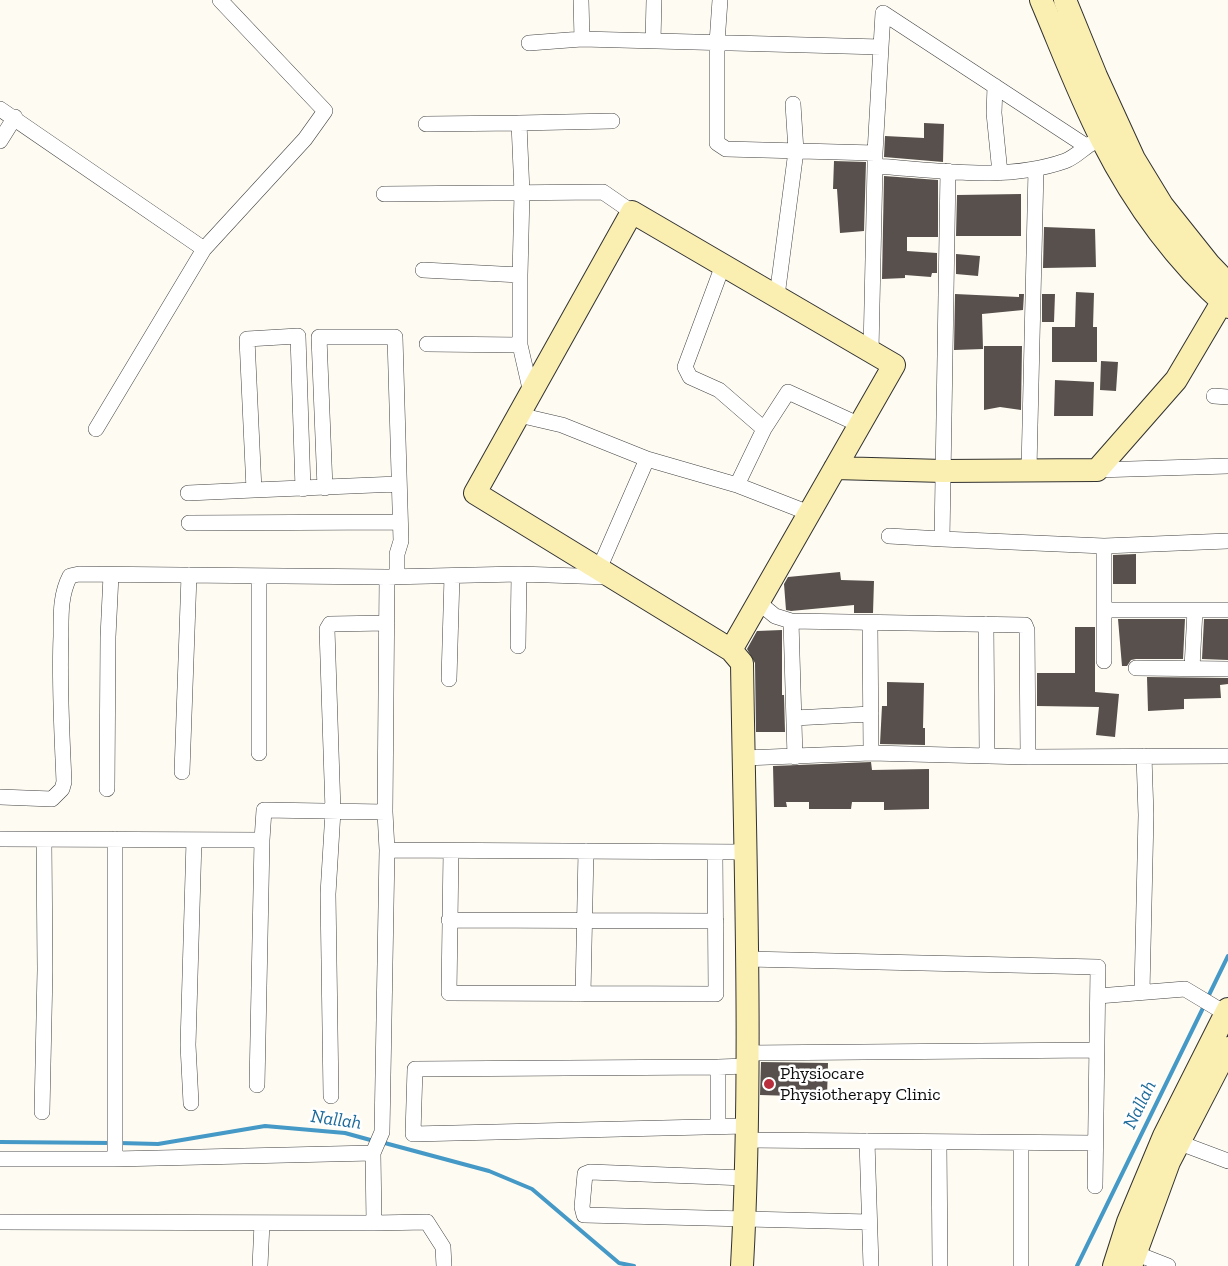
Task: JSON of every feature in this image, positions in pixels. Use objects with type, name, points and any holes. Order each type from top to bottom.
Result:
[{"type":"street","points":[[96,429],[204,248],[305,139],[325,111],[220,0]]},
{"type":"street","points":[[581,0],[582,40]]},
{"type":"street","points":[[653,41],[654,0]]},
{"type":"street","points":[[720,0],[717,43],[717,143],[726,149],[796,151],[948,171],[1000,173],[1036,169],[1068,160],[1102,138]]},
{"type":"street","points":[[1042,0],[1102,138],[1140,206],[1177,256],[1227,296],[1176,380],[1097,470]]},
{"type":"street","points":[[1065,0],[1102,138]]},
{"type":"street","points":[[882,6],[994,86],[1102,138]]},
{"type":"street","points":[[870,351],[875,160],[882,6]]},
{"type":"street","points":[[529,43],[582,40],[881,47]]},
{"type":"street","points":[[994,86],[994,113],[1000,173]]},
{"type":"street","points":[[777,296],[796,151],[793,104]]},
{"type":"street","points":[[0,109],[204,248]]},
{"type":"street","points":[[0,141],[15,118]]},
{"type":"street","points":[[426,124],[612,121]]},
{"type":"street","points":[[519,123],[522,193],[520,345],[531,393]]},
{"type":"street","points":[[1029,469],[1036,169]]},
{"type":"street","points":[[942,539],[948,171]]},
{"type":"street","points":[[384,194],[603,192],[632,212],[894,365],[731,650]]},
{"type":"street","points":[[632,212],[475,493],[731,650],[742,663],[747,958],[745,1220],[742,1266]]},
{"type":"street","points":[[722,265],[685,366],[690,377],[719,390],[764,429]]},
{"type":"street","points":[[423,270],[520,275]]},
{"type":"street","points":[[298,336],[303,489]]},
{"type":"street","points":[[254,490],[246,339],[298,336],[395,337],[401,541],[397,554],[397,576],[387,623],[385,812],[387,850],[382,1132],[373,1153],[374,1223]]},
{"type":"street","points":[[319,337],[325,488]]},
{"type":"street","points":[[427,344],[520,345]]},
{"type":"street","points":[[737,485],[764,429],[788,392],[860,425]]},
{"type":"street","points":[[519,415],[562,425],[647,459],[737,485],[809,513]]},
{"type":"street","points":[[605,573],[647,459]]},
{"type":"street","points":[[835,468],[943,471],[1097,470],[1228,466]]},
{"type":"street","points":[[188,493],[398,484]]},
{"type":"street","points":[[188,524],[400,522]]},
{"type":"street","points":[[889,536],[1104,546],[1228,541]]},
{"type":"street","points":[[1104,546],[1104,661]]},
{"type":"street","points":[[0,797],[46,799],[52,798],[62,789],[64,782],[59,663],[64,587],[70,576],[112,574],[452,576],[605,573]]},
{"type":"street","points":[[107,789],[108,637],[112,574]]},
{"type":"street","points":[[518,646],[519,574]]},
{"type":"street","points":[[182,772],[189,575]]},
{"type":"street","points":[[259,576],[259,753]]},
{"type":"street","points":[[449,679],[452,576]]},
{"type":"street","points":[[758,602],[775,616],[791,621],[1025,625],[1027,630],[1028,756]]},
{"type":"street","points":[[1104,610],[1228,610]]},
{"type":"street","points":[[1192,668],[1195,610]]},
{"type":"street","points":[[791,621],[795,757]]},
{"type":"street","points":[[870,622],[872,753]]},
{"type":"street","points":[[330,1096],[328,894],[333,811],[327,629],[330,624],[387,623]]},
{"type":"street","points":[[986,624],[987,755]]},
{"type":"street","points":[[1136,668],[1228,669]]},
{"type":"street","points":[[794,718],[871,714]]},
{"type":"street","points":[[744,758],[872,753],[1028,756],[1228,756]]},
{"type":"street","points":[[1142,992],[1146,815],[1144,756]]},
{"type":"street","points":[[257,1085],[264,810],[385,812]]},
{"type":"street","points":[[0,839],[262,840]]},
{"type":"street","points":[[114,839],[114,1159]]},
{"type":"street","points":[[42,1112],[45,970],[44,840]]},
{"type":"street","points":[[190,1102],[188,1045],[194,840]]},
{"type":"street","points":[[387,850],[451,852],[745,852]]},
{"type":"street","points":[[583,994],[586,851]]},
{"type":"street","points":[[451,852],[449,993],[716,994],[716,852]]},
{"type":"street","points":[[449,920],[716,921]]},
{"type":"street","points":[[747,958],[1098,967],[1095,1186]]},
{"type":"street","points":[[1098,996],[1185,989],[1227,1011],[1171,1139],[1125,1258],[1168,1266]]},
{"type":"street","points":[[1171,1139],[1228,1048]]},
{"type":"street","points":[[1095,1143],[867,1141],[746,1133],[718,1127],[413,1134],[414,1069],[718,1067],[747,1059],[1097,1050]]},
{"type":"street","points":[[718,1067],[718,1127]]},
{"type":"street","points":[[1171,1139],[1228,1160]]},
{"type":"street","points":[[867,1141],[871,1266]]},
{"type":"street","points":[[939,1142],[940,1266]]},
{"type":"street","points":[[1021,1142],[1021,1266]]},
{"type":"street","points":[[0,1159],[114,1159],[373,1153]]},
{"type":"street","points":[[745,1178],[590,1172],[585,1174],[582,1207],[584,1215],[869,1222]]},
{"type":"street","points":[[0,1222],[427,1222],[443,1247],[444,1266]]},
{"type":"street","points":[[260,1266],[262,1222]]},
{"type":"building","points":[[924,123],[944,124],[943,162],[884,157],[885,136],[924,138]]},
{"type":"building","points":[[834,161],[866,162],[864,231],[840,233],[837,189],[833,189]]},
{"type":"building","points":[[884,176],[938,180],[938,237],[907,237],[907,251],[937,253],[937,273],[932,273],[931,277],[905,275],[905,278],[882,279]]},
{"type":"building","points":[[1021,194],[1021,236],[956,236],[957,195]]},
{"type":"building","points":[[1044,227],[1095,229],[1096,267],[1043,268]]},
{"type":"building","points":[[956,254],[980,256],[978,276],[956,274]]},
{"type":"building","points":[[1076,292],[1094,293],[1093,327],[1097,327],[1097,362],[1052,362],[1052,327],[1075,327]]},
{"type":"building","points":[[955,294],[1019,297],[1019,294],[1024,294],[1023,310],[982,314],[983,349],[954,350]]},
{"type":"building","points":[[1042,294],[1055,294],[1054,322],[1042,322]]},
{"type":"building","points":[[984,346],[1022,346],[1021,410],[1000,407],[984,410]]},
{"type":"building","points":[[1101,361],[1118,362],[1116,391],[1100,390]]},
{"type":"building","points":[[1055,380],[1094,382],[1093,416],[1054,416]]},
{"type":"building","points":[[1136,554],[1136,584],[1113,584],[1113,555]]},
{"type":"building","points":[[840,572],[841,580],[874,581],[873,613],[854,613],[854,605],[786,610],[784,584],[788,577]]},
{"type":"building","points":[[1118,619],[1185,619],[1183,659],[1136,659],[1131,660],[1127,666],[1122,666]]},
{"type":"building","points":[[1204,619],[1228,619],[1228,660],[1202,659]]},
{"type":"building","points":[[1075,627],[1095,627],[1095,692],[1119,694],[1115,737],[1096,735],[1099,707],[1037,706],[1037,673],[1075,673]]},
{"type":"building","points":[[782,630],[782,695],[784,695],[785,732],[756,732],[755,663],[747,649],[757,631]]},
{"type":"building","points":[[1147,677],[1228,678],[1228,684],[1220,685],[1221,698],[1184,699],[1184,709],[1148,711]]},
{"type":"building","points":[[887,682],[924,683],[923,728],[925,728],[925,745],[880,744],[882,706],[887,706]]},
{"type":"building","points":[[871,762],[872,770],[929,769],[929,809],[884,810],[884,802],[852,802],[851,809],[809,809],[809,802],[786,802],[787,807],[774,807],[773,766]]},
{"type":"building","points":[[761,1062],[828,1063],[827,1097],[760,1095]]},
{"type":"waterway","name":"Nallah","points":[[1207,999],[1228,956]]},
{"type":"waterway","name":"Nallah","points":[[1077,1266],[1204,1006]]},
{"type":"waterway","name":"Nallah","points":[[119,1143],[158,1144],[265,1126],[345,1133],[374,1141]]},
{"type":"waterway","name":"Nallah","points":[[0,1142],[112,1143]]},
{"type":"waterway","name":"Nallah","points":[[381,1142],[489,1171],[532,1189],[619,1263],[634,1266]]},
{"type":"place","name":"Physiocare Physiotherapy Clinic","points":[[769,1084]]}]
